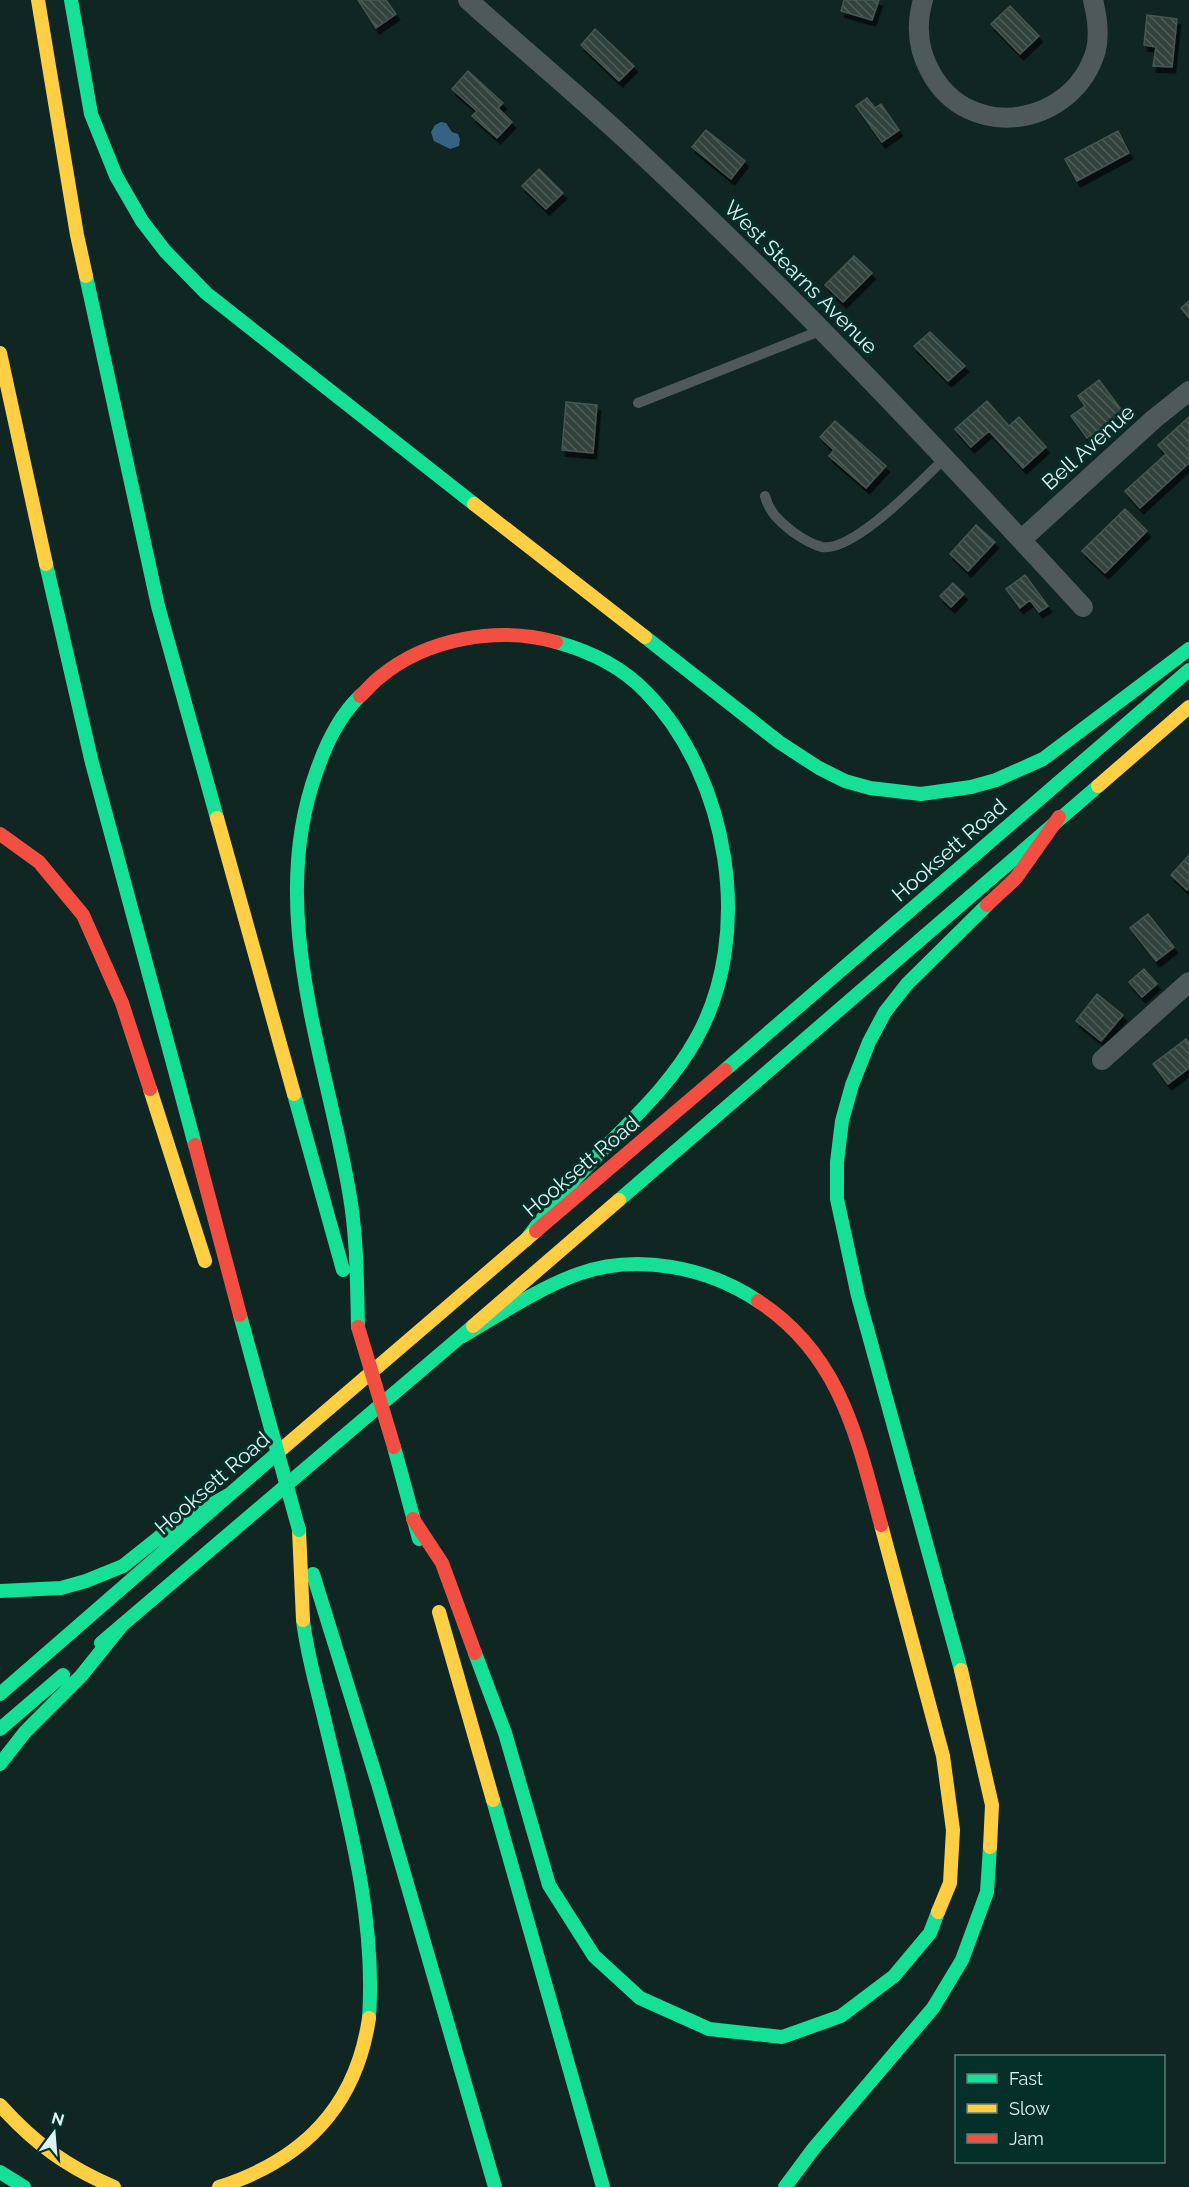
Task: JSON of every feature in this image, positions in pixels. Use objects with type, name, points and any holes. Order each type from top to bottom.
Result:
[{"type":"main road","points":[[38,0],[77,235],[158,606],[426,1565]]},
{"type":"main road","points":[[71,0],[91,114],[116,176],[142,221],[165,251],[206,293],[280,352],[778,742],[815,766],[845,781],[888,791],[926,794],[964,790],[1007,777],[1044,758],[1189,649]]},
{"type":"main road","points":[[0,353],[92,763],[265,1407],[299,1530],[380,1787],[495,2187]]},
{"type":"main road","points":[[358,1327],[354,1218],[303,973],[296,922],[294,874],[299,835],[319,761],[336,729],[357,699],[379,678],[409,659],[441,645],[474,636],[540,637],[575,648],[607,662],[632,680],[654,702],[672,725],[690,755],[709,793],[726,860],[729,928],[724,962],[708,1018],[666,1085],[574,1179],[526,1240]]},
{"type":"main road","name":"Hooksett Road","points":[[0,1694],[1189,670]]},
{"type":"main road","points":[[0,1729],[461,1337],[1059,817],[1189,707]]},
{"type":"main road","points":[[785,2187],[814,2148],[933,2008],[962,1960],[987,1892],[992,1805],[957,1654],[861,1307],[843,1230],[837,1199],[842,1121],[852,1085],[869,1042],[885,1012],[907,984],[944,946],[1016,878],[1059,817]]},
{"type":"main road","points":[[0,834],[39,862],[83,915],[122,1003],[207,1270]]},
{"type":"main road","points":[[413,1519],[442,1563],[505,1733],[549,1885],[594,1956],[640,1998],[709,2029],[782,2037],[842,2016],[894,1976],[930,1934],[950,1883],[953,1830],[943,1756],[877,1512],[852,1424],[837,1388],[820,1359],[800,1334],[774,1311],[746,1292],[712,1278],[678,1268],[645,1264],[610,1267],[579,1274],[539,1292],[461,1337]]},
{"type":"main road","points":[[225,1312],[265,1407]]},
{"type":"main road","points":[[0,1591],[61,1588],[123,1566],[172,1527],[230,1494]]},
{"type":"main road","points":[[219,2187],[252,2176],[292,2154],[332,2113],[348,2091],[360,2063],[367,2035],[372,1998],[370,1930],[362,1884],[306,1644],[301,1593],[299,1530]]},
{"type":"main road","points":[[436,1600],[603,2187]]},
{"type":"main road","points":[[0,1764],[25,1732],[81,1676],[122,1624]]},
{"type":"main road","points":[[0,2105],[21,2130],[51,2155],[84,2175],[114,2187]]},
{"type":"main road","points":[[0,2172],[24,2187]]},
{"type":"street","name":"West Stearns Avenue","points":[[468,0],[634,147],[822,330],[907,417],[1083,607]]},
{"type":"street","points":[[923,0],[918,29],[923,57],[936,82],[954,100],[976,113],[1002,118],[1027,117],[1051,108],[1072,93],[1087,72],[1096,48],[1098,23],[1093,0]]},
{"type":"street","name":"Bell Avenue","points":[[1021,540],[1154,419],[1189,391]]},
{"type":"street","points":[[1102,1060],[1189,982]]},
{"type":"lane","points":[[638,403],[822,330]]},
{"type":"lane","points":[[765,496],[777,520],[799,536],[823,547],[852,540],[888,513],[944,459]]},
{"type":"water","points":[[441,122],[446,123],[452,132],[458,134],[459,146],[450,149],[434,141],[431,132],[435,125]]},
{"type":"building","points":[[358,0],[386,0],[396,14],[376,28]]},
{"type":"building","points":[[844,0],[879,0],[872,20],[841,11]]},
{"type":"building","points":[[1010,6],[1039,36],[1020,54],[991,24]]},
{"type":"building","points":[[1147,15],[1177,19],[1172,67],[1153,66],[1156,47],[1144,45]]},
{"type":"building","points":[[595,29],[634,66],[619,81],[581,45]]},
{"type":"building","points":[[468,71],[503,103],[498,108],[512,122],[497,138],[472,116],[477,111],[452,89]]},
{"type":"building","points":[[867,98],[875,108],[881,104],[899,130],[882,142],[856,106]]},
{"type":"building","points":[[706,130],[745,161],[731,179],[692,147]]},
{"type":"building","points":[[1118,131],[1129,153],[1077,181],[1065,159]]},
{"type":"building","points":[[539,169],[563,193],[546,209],[522,186]]},
{"type":"building","points":[[854,256],[872,273],[843,302],[825,285]]},
{"type":"building","points":[[1189,301],[1189,318],[1181,308]]},
{"type":"building","points":[[930,332],[965,366],[948,381],[914,346]]},
{"type":"building","points":[[1099,380],[1123,412],[1087,438],[1071,416],[1085,406],[1078,396]]},
{"type":"building","points":[[987,401],[1009,426],[1019,417],[1046,447],[1023,468],[989,431],[971,447],[955,429]]},
{"type":"building","points":[[566,402],[597,405],[593,453],[562,450]]},
{"type":"building","points":[[1189,417],[1189,463],[1140,508],[1125,491],[1166,454],[1158,445]]},
{"type":"building","points":[[835,421],[886,466],[866,488],[829,456],[834,450],[820,437]]},
{"type":"building","points":[[1125,509],[1147,531],[1105,573],[1082,551]]},
{"type":"building","points":[[976,525],[995,542],[968,571],[950,554]]},
{"type":"building","points":[[1025,575],[1048,606],[1039,612],[1030,600],[1020,608],[1006,589]]},
{"type":"building","points":[[953,583],[964,594],[951,607],[940,596]]},
{"type":"building","points":[[1189,855],[1189,888],[1187,890],[1171,875]]},
{"type":"building","points":[[1148,914],[1174,947],[1156,961],[1130,928]]},
{"type":"building","points":[[1144,969],[1157,984],[1142,997],[1129,982]]},
{"type":"building","points":[[1097,994],[1123,1015],[1101,1041],[1076,1021]]},
{"type":"building","points":[[1186,1039],[1189,1043],[1189,1068],[1168,1084],[1153,1064]]},
{"type":"traffic: fast","points":[[71,0],[91,114],[116,176],[142,221],[165,251],[206,293],[474,504]]},
{"type":"traffic: fast","points":[[86,276],[158,606],[217,818]]},
{"type":"traffic: fast","points":[[46,564],[92,763],[195,1145]]},
{"type":"traffic: fast","points":[[645,637],[779,742],[819,768],[845,781],[870,788],[921,794],[971,787],[996,780],[1043,759],[1189,649]]},
{"type":"traffic: fast","points":[[526,1240],[575,1179],[635,1117],[686,1056],[714,998],[725,953],[728,906],[724,858],[714,812],[697,767],[674,727],[646,692],[626,675],[593,655],[556,642]]},
{"type":"traffic: fast","points":[[725,1070],[1189,670]]},
{"type":"traffic: fast","points":[[358,1327],[352,1208],[305,981],[298,928],[297,875],[303,822],[317,770],[334,730],[360,696]]},
{"type":"traffic: fast","points":[[619,1200],[1098,786]]},
{"type":"traffic: fast","points":[[961,1670],[858,1296],[837,1199],[837,1162],[842,1121],[852,1085],[869,1042],[885,1012],[907,984],[987,905]]},
{"type":"traffic: fast","points":[[294,1094],[343,1270]]},
{"type":"traffic: fast","points":[[461,1337],[518,1303],[563,1280],[601,1268],[624,1265],[647,1264],[694,1272],[717,1279],[758,1301]]},
{"type":"traffic: fast","points":[[240,1315],[265,1407]]},
{"type":"traffic: fast","points":[[101,1643],[473,1326]]},
{"type":"traffic: fast","points":[[265,1407],[299,1530]]},
{"type":"traffic: fast","points":[[394,1447],[419,1539]]},
{"type":"traffic: fast","points":[[0,1694],[283,1448]]},
{"type":"traffic: fast","points":[[0,1591],[61,1588],[123,1566],[172,1527],[230,1494]]},
{"type":"traffic: fast","points":[[313,1574],[379,1787],[495,2187]]},
{"type":"traffic: fast","points":[[303,1620],[310,1660],[352,1834],[365,1907],[370,1981],[369,2018]]},
{"type":"traffic: fast","points":[[0,1764],[25,1732],[81,1676],[122,1625]]},
{"type":"traffic: fast","points":[[475,1653],[505,1733],[549,1885],[594,1956],[640,1998],[709,2029],[782,2037],[841,2016],[894,1976],[930,1933],[938,1912]]},
{"type":"traffic: fast","points":[[0,1729],[63,1675]]},
{"type":"traffic: fast","points":[[493,1800],[603,2187]]},
{"type":"traffic: fast","points":[[785,2187],[814,2148],[933,2008],[962,1960],[987,1892],[990,1847]]},
{"type":"traffic: fast","points":[[0,2172],[24,2187]]},
{"type":"traffic: slow","points":[[38,0],[77,235],[86,276]]},
{"type":"traffic: slow","points":[[0,353],[46,564]]},
{"type":"traffic: slow","points":[[474,504],[645,637]]},
{"type":"traffic: slow","points":[[1098,786],[1189,707]]},
{"type":"traffic: slow","points":[[217,818],[294,1094]]},
{"type":"traffic: slow","points":[[150,1089],[205,1261]]},
{"type":"traffic: slow","points":[[473,1326],[619,1200]]},
{"type":"traffic: slow","points":[[283,1448],[536,1231]]},
{"type":"traffic: slow","points":[[881,1525],[943,1756],[953,1830],[950,1883],[938,1912]]},
{"type":"traffic: slow","points":[[299,1530],[303,1620]]},
{"type":"traffic: slow","points":[[439,1612],[493,1800]]},
{"type":"traffic: slow","points":[[961,1670],[992,1805],[990,1847]]},
{"type":"traffic: slow","points":[[219,2187],[249,2176],[276,2162],[321,2126],[338,2103],[352,2078],[362,2050],[369,2018]]},
{"type":"traffic: slow","points":[[0,2105],[52,2153],[81,2171],[114,2187]]},
{"type":"traffic: jam","points":[[360,696],[377,679],[399,664],[441,645],[464,639],[511,635],[556,642]]},
{"type":"traffic: jam","points":[[987,905],[1016,878],[1059,817]]},
{"type":"traffic: jam","points":[[0,834],[39,862],[83,915],[122,1003],[150,1089]]},
{"type":"traffic: jam","points":[[536,1231],[725,1070]]},
{"type":"traffic: jam","points":[[195,1145],[240,1315]]},
{"type":"traffic: jam","points":[[758,1301],[786,1322],[827,1372],[853,1429],[881,1525]]},
{"type":"traffic: jam","points":[[358,1327],[394,1447]]},
{"type":"traffic: jam","points":[[413,1519],[442,1563],[475,1653]]}]
